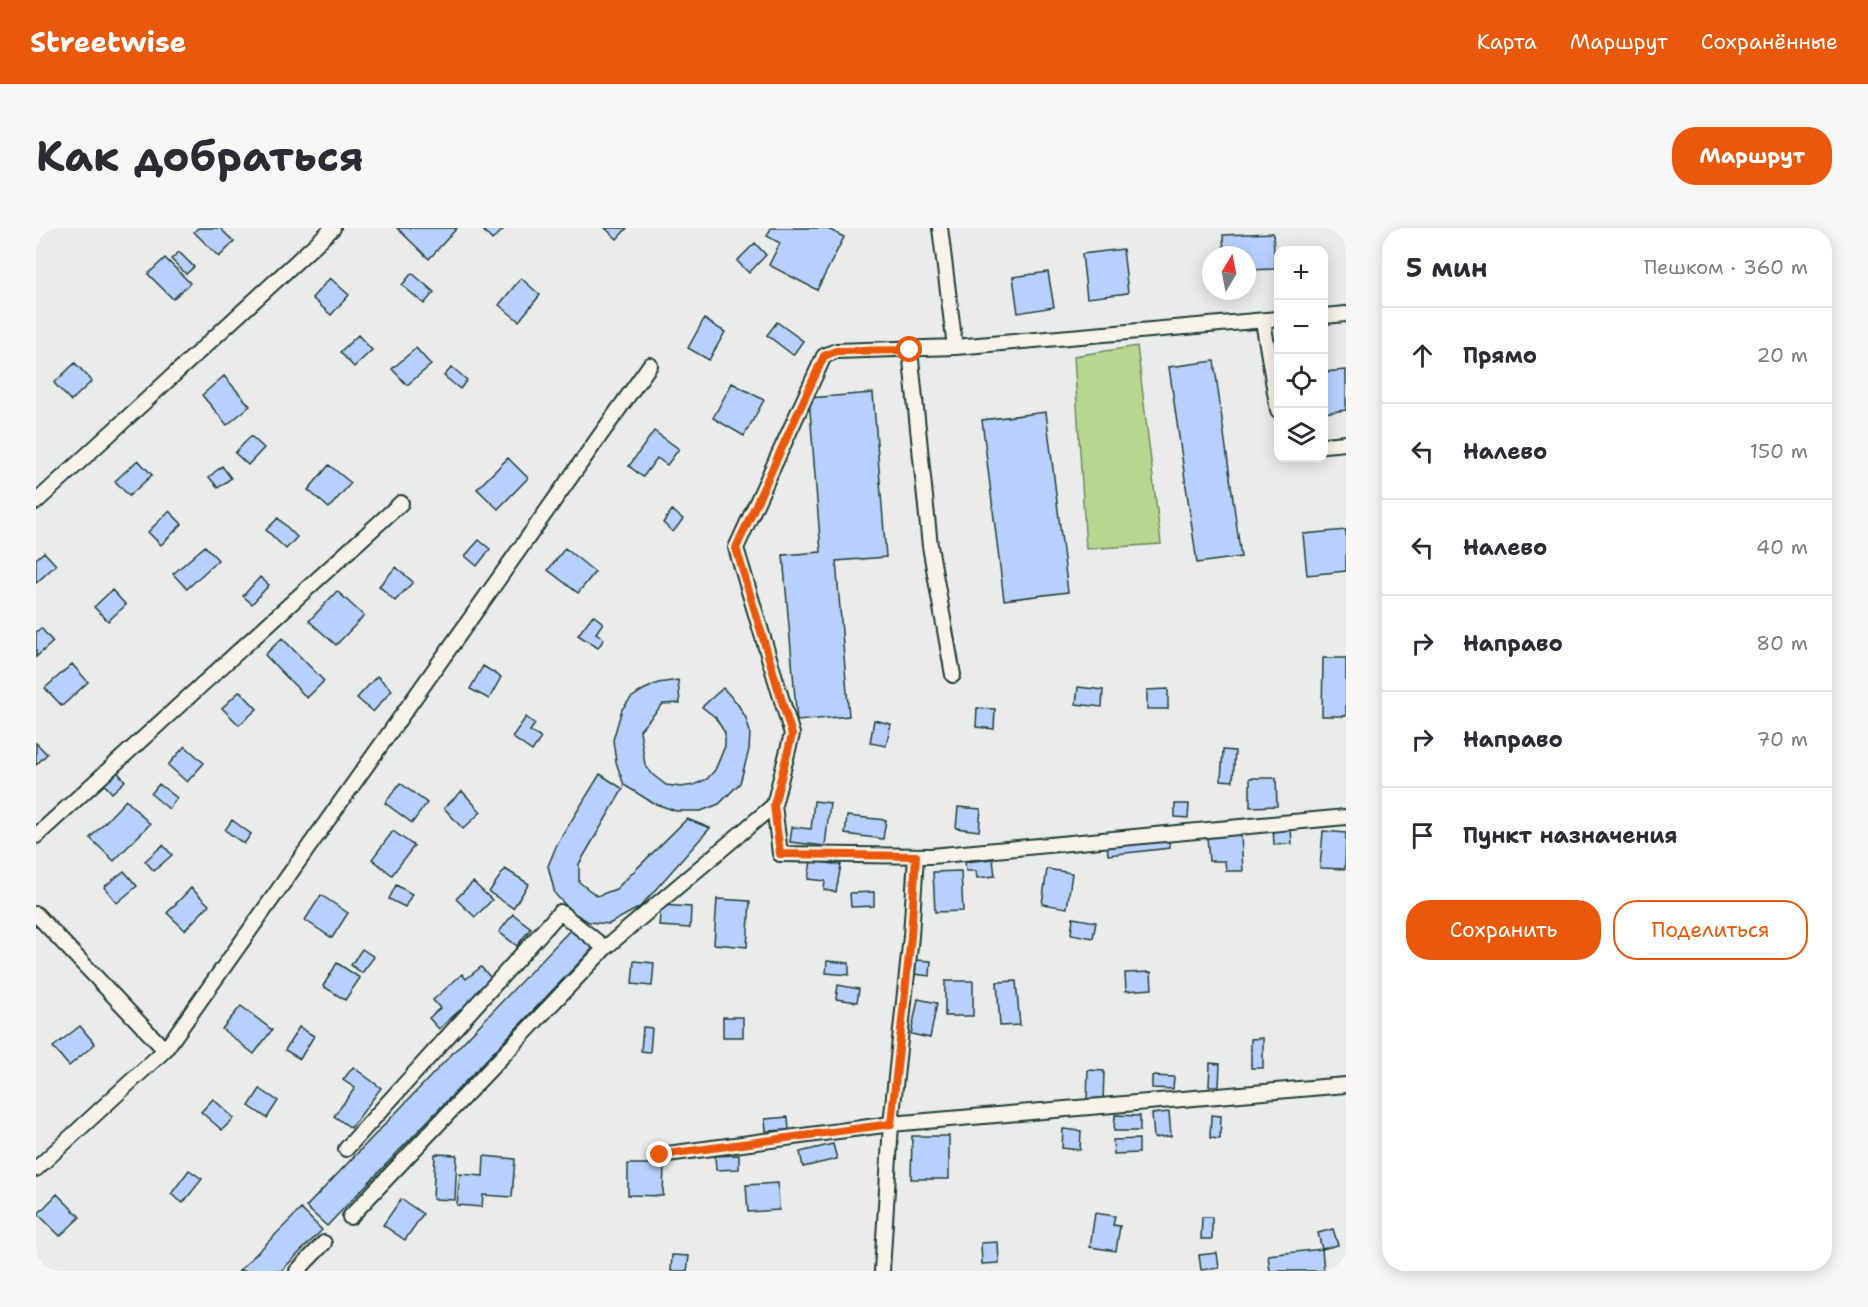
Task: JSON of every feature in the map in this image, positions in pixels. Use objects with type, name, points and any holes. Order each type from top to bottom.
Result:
[{"type":"lane","points":[[36,502],[333,228]]},
{"type":"lane","points":[[940,228],[955,347]]},
{"type":"lane","points":[[1328,316],[1346,314]]},
{"type":"lane","points":[[1274,320],[955,347],[836,351],[824,356],[736,548],[792,735],[774,805],[780,854],[916,856],[1346,817]]},
{"type":"lane","points":[[1263,321],[1278,408]]},
{"type":"lane","points":[[910,350],[930,546],[953,675]]},
{"type":"lane","points":[[36,1169],[165,1050],[650,364]]},
{"type":"lane","points":[[1328,445],[1346,443]]},
{"type":"lane","points":[[36,836],[401,503]]},
{"type":"lane","points":[[350,1217],[605,948],[774,805]]},
{"type":"lane","points":[[882,1271],[891,1124],[911,936],[916,856]]},
{"type":"lane","points":[[346,1149],[560,912],[605,948]]},
{"type":"lane","points":[[36,914],[165,1050]]},
{"type":"lane","points":[[660,1155],[891,1124],[1346,1085]]},
{"type":"lane","points":[[297,1271],[324,1242]]},
{"type":"green space","points":[[1137,346],[1161,544],[1086,549],[1074,356]]},
{"type":"building","points":[[198,228],[220,228],[234,242],[219,257],[194,232]]},
{"type":"building","points":[[397,228],[457,228],[429,259]]},
{"type":"building","points":[[481,228],[505,228],[492,240]]},
{"type":"building","points":[[605,228],[627,228],[617,239]]},
{"type":"building","points":[[771,228],[826,228],[844,237],[817,290],[769,265],[780,243],[767,236]]},
{"type":"building","points":[[1273,233],[1274,269],[1256,270],[1256,246],[1224,246],[1223,235]]},
{"type":"building","points":[[755,243],[766,255],[749,273],[737,261]]},
{"type":"building","points":[[1123,249],[1128,293],[1087,298],[1082,254]]},
{"type":"building","points":[[179,252],[194,267],[186,274],[171,259]]},
{"type":"building","points":[[165,258],[190,283],[173,299],[148,274]]},
{"type":"building","points":[[1048,272],[1054,307],[1018,313],[1013,277]]},
{"type":"building","points":[[412,273],[434,292],[424,304],[402,285]]},
{"type":"building","points":[[330,278],[349,295],[331,315],[312,298]]},
{"type":"building","points":[[521,278],[540,295],[519,321],[499,305]]},
{"type":"building","points":[[704,319],[725,332],[709,360],[688,348]]},
{"type":"building","points":[[777,322],[803,341],[793,355],[767,335]]},
{"type":"building","points":[[358,335],[372,350],[354,367],[340,352]]},
{"type":"building","points":[[416,348],[431,365],[407,385],[392,369]]},
{"type":"building","points":[[1214,361],[1241,557],[1197,563],[1169,367]]},
{"type":"building","points":[[75,363],[92,381],[71,401],[54,383]]},
{"type":"building","points":[[452,367],[467,380],[460,389],[444,376]]},
{"type":"building","points":[[1346,370],[1346,410],[1328,412],[1328,372]]},
{"type":"building","points":[[224,376],[250,406],[227,425],[202,395]]},
{"type":"building","points":[[732,383],[764,400],[744,436],[713,418]]},
{"type":"building","points":[[873,393],[886,557],[836,561],[849,716],[797,721],[783,555],[821,552],[809,398]]},
{"type":"building","points":[[1046,412],[1068,592],[1004,600],[982,420]]},
{"type":"building","points":[[654,431],[679,449],[667,465],[657,458],[643,477],[629,466]]},
{"type":"building","points":[[251,436],[264,448],[248,465],[235,453]]},
{"type":"building","points":[[508,458],[528,478],[498,509],[477,489]]},
{"type":"building","points":[[138,460],[152,475],[129,496],[115,481]]},
{"type":"building","points":[[329,465],[351,483],[329,508],[308,490]]},
{"type":"building","points":[[222,466],[231,478],[218,488],[209,477]]},
{"type":"building","points":[[672,510],[683,519],[673,532],[663,523]]},
{"type":"building","points":[[169,511],[182,524],[161,545],[148,532]]},
{"type":"building","points":[[278,518],[297,537],[286,549],[266,530]]},
{"type":"building","points":[[1346,530],[1346,571],[1307,575],[1303,534]]},
{"type":"building","points":[[479,540],[490,549],[477,566],[465,556]]},
{"type":"building","points":[[205,546],[218,560],[187,589],[173,574]]},
{"type":"building","points":[[565,548],[595,572],[578,593],[548,570]]},
{"type":"building","points":[[44,552],[56,565],[36,583],[36,559]]},
{"type":"building","points":[[396,567],[413,582],[395,601],[379,586]]},
{"type":"building","points":[[260,577],[269,585],[252,604],[243,596]]},
{"type":"building","points":[[112,590],[126,605],[108,621],[94,607]]},
{"type":"building","points":[[337,591],[364,616],[336,645],[309,621]]},
{"type":"building","points":[[593,615],[603,623],[596,633],[604,639],[598,648],[578,635]]},
{"type":"building","points":[[41,628],[53,642],[36,657],[36,632]]},
{"type":"building","points":[[282,638],[324,681],[307,698],[265,655]]},
{"type":"building","points":[[1323,658],[1346,658],[1346,716],[1322,716]]},
{"type":"building","points":[[72,664],[88,682],[62,706],[45,688]]},
{"type":"building","points":[[483,666],[501,677],[489,699],[470,689]]},
{"type":"building","points":[[377,676],[392,690],[373,712],[357,698]]},
{"type":"building","points":[[678,680],[680,703],[663,704],[640,730],[645,765],[666,785],[681,787],[694,785],[707,779],[715,770],[725,746],[725,733],[715,717],[702,707],[723,688],[737,703],[746,718],[750,732],[749,750],[740,783],[719,804],[701,811],[676,811],[653,803],[624,785],[616,762],[613,740],[622,709],[631,698],[643,690],[658,683]]},
{"type":"building","points":[[1078,687],[1103,690],[1102,707],[1076,704]]},
{"type":"building","points":[[1168,689],[1168,709],[1147,709],[1147,690]]},
{"type":"building","points":[[240,691],[257,709],[239,725],[222,708]]},
{"type":"building","points":[[977,708],[995,709],[994,729],[976,727]]},
{"type":"building","points":[[526,717],[535,724],[530,731],[541,738],[532,751],[512,737]]},
{"type":"building","points":[[874,720],[891,724],[886,746],[870,743]]},
{"type":"building","points":[[36,743],[47,754],[36,765]]},
{"type":"building","points":[[185,746],[204,763],[187,782],[168,765]]},
{"type":"building","points":[[1223,750],[1235,751],[1233,781],[1221,780]]},
{"type":"building","points":[[115,769],[125,781],[112,793],[101,781]]},
{"type":"building","points":[[600,774],[623,789],[579,864],[579,882],[597,896],[616,889],[687,819],[710,828],[640,907],[609,924],[589,922],[572,912],[555,894],[548,866],[557,844]]},
{"type":"building","points":[[1250,778],[1276,778],[1277,806],[1250,807]]},
{"type":"building","points":[[400,783],[427,803],[412,823],[385,803]]},
{"type":"building","points":[[159,784],[177,798],[169,809],[151,794]]},
{"type":"building","points":[[462,791],[481,812],[463,829],[444,808]]},
{"type":"building","points":[[126,800],[150,824],[114,861],[90,838]]},
{"type":"building","points":[[814,801],[830,803],[825,846],[790,842],[792,827],[811,829]]},
{"type":"building","points":[[1175,804],[1189,804],[1188,818],[1175,817]]},
{"type":"building","points":[[958,807],[981,809],[979,831],[956,828]]},
{"type":"building","points":[[847,816],[886,820],[883,839],[845,834]]},
{"type":"building","points":[[232,820],[251,834],[244,844],[225,830]]},
{"type":"building","points":[[1273,827],[1291,827],[1292,844],[1274,845]]},
{"type":"building","points":[[393,831],[414,846],[392,875],[372,859]]},
{"type":"building","points":[[1323,831],[1346,833],[1345,869],[1320,868]]},
{"type":"building","points":[[1168,835],[1170,848],[1108,855],[1107,842]]},
{"type":"building","points":[[1241,835],[1243,871],[1226,871],[1225,861],[1209,861],[1207,836]]},
{"type":"building","points":[[163,845],[172,855],[154,871],[145,861]]},
{"type":"building","points":[[993,859],[995,876],[977,878],[976,871],[966,871],[965,862]]},
{"type":"building","points":[[811,861],[841,865],[836,892],[824,890],[825,881],[808,879]]},
{"type":"building","points":[[505,869],[529,884],[513,908],[489,892]]},
{"type":"building","points":[[1047,869],[1072,873],[1067,908],[1042,904]]},
{"type":"building","points":[[124,871],[137,886],[117,903],[104,887]]},
{"type":"building","points":[[961,871],[963,911],[935,912],[933,872]]},
{"type":"building","points":[[473,882],[492,900],[475,917],[456,899]]},
{"type":"building","points":[[396,885],[412,894],[405,907],[389,899]]},
{"type":"building","points":[[191,888],[209,905],[185,930],[167,913]]},
{"type":"building","points":[[874,892],[874,906],[851,907],[850,893]]},
{"type":"building","points":[[321,895],[348,913],[332,938],[305,920]]},
{"type":"building","points":[[717,899],[750,901],[747,947],[714,944]]},
{"type":"building","points":[[661,905],[691,907],[690,928],[659,926]]},
{"type":"building","points":[[513,914],[531,928],[517,946],[499,932]]},
{"type":"building","points":[[1073,918],[1096,922],[1093,938],[1071,934]]},
{"type":"building","points":[[573,927],[594,947],[327,1226],[306,1207]]},
{"type":"building","points":[[362,949],[374,957],[362,973],[351,965]]},
{"type":"building","points":[[915,960],[931,961],[930,976],[914,974]]},
{"type":"building","points":[[634,961],[654,963],[652,986],[632,984]]},
{"type":"building","points":[[827,961],[849,963],[849,975],[826,973]]},
{"type":"building","points":[[337,963],[360,978],[345,1000],[323,986]]},
{"type":"building","points":[[481,967],[493,980],[439,1029],[429,1018],[440,1008],[433,1000],[462,974],[466,979]]},
{"type":"building","points":[[1151,972],[1152,989],[1126,991],[1125,973]]},
{"type":"building","points":[[945,981],[973,981],[973,1016],[945,1016]]},
{"type":"building","points":[[1016,981],[1020,1025],[1000,1026],[997,982]]},
{"type":"building","points":[[838,985],[859,989],[857,1002],[836,999]]},
{"type":"building","points":[[918,999],[937,1003],[930,1038],[911,1034]]},
{"type":"building","points":[[241,1006],[272,1030],[254,1054],[222,1029]]},
{"type":"building","points":[[723,1017],[743,1017],[743,1037],[723,1037]]},
{"type":"building","points":[[80,1026],[95,1044],[69,1066],[53,1047]]},
{"type":"building","points":[[299,1027],[314,1036],[300,1059],[285,1050]]},
{"type":"building","points":[[643,1027],[652,1028],[650,1052],[641,1051]]},
{"type":"building","points":[[1263,1038],[1263,1068],[1251,1068],[1251,1039]]},
{"type":"building","points":[[1210,1063],[1220,1064],[1219,1086],[1209,1086]]},
{"type":"building","points":[[353,1067],[381,1088],[351,1128],[334,1116],[355,1088],[343,1080]]},
{"type":"building","points":[[1088,1070],[1104,1071],[1103,1102],[1087,1101]]},
{"type":"building","points":[[1152,1076],[1174,1077],[1173,1089],[1152,1088]]},
{"type":"building","points":[[260,1089],[278,1101],[267,1118],[249,1106]]},
{"type":"building","points":[[213,1099],[234,1118],[222,1130],[201,1112]]},
{"type":"building","points":[[1169,1112],[1171,1136],[1154,1138],[1152,1114]]},
{"type":"building","points":[[1115,1115],[1140,1116],[1140,1131],[1114,1131]]},
{"type":"building","points":[[1211,1115],[1221,1116],[1220,1139],[1210,1138]]},
{"type":"building","points":[[788,1117],[789,1130],[766,1131],[765,1119]]},
{"type":"building","points":[[1063,1129],[1081,1131],[1080,1150],[1062,1148]]},
{"type":"building","points":[[912,1136],[949,1136],[949,1179],[911,1179]]},
{"type":"building","points":[[1139,1139],[1139,1153],[1114,1154],[1113,1140]]},
{"type":"building","points":[[833,1144],[837,1159],[803,1167],[800,1152]]},
{"type":"building","points":[[435,1154],[457,1155],[455,1200],[433,1199]]},
{"type":"building","points":[[739,1155],[739,1169],[716,1170],[715,1156]]},
{"type":"building","points":[[484,1156],[515,1159],[512,1197],[483,1195],[482,1207],[457,1205],[460,1174],[483,1176]]},
{"type":"building","points":[[628,1164],[664,1164],[663,1196],[628,1195]]},
{"type":"building","points":[[189,1170],[202,1179],[183,1203],[171,1194]]},
{"type":"building","points":[[778,1183],[779,1210],[748,1212],[746,1185]]},
{"type":"building","points":[[57,1194],[80,1217],[60,1236],[38,1214]]},
{"type":"building","points":[[401,1199],[423,1214],[405,1240],[383,1225]]},
{"type":"building","points":[[301,1209],[322,1230],[281,1271],[239,1271]]},
{"type":"building","points":[[1095,1213],[1115,1216],[1113,1225],[1120,1226],[1116,1251],[1090,1247]]},
{"type":"building","points":[[1202,1217],[1212,1217],[1212,1239],[1201,1239]]},
{"type":"building","points":[[1333,1229],[1338,1245],[1322,1249],[1318,1233]]},
{"type":"building","points":[[998,1242],[999,1263],[982,1264],[981,1243]]},
{"type":"building","points":[[1322,1249],[1324,1271],[1270,1271],[1268,1255]]},
{"type":"building","points":[[1217,1253],[1219,1268],[1201,1270],[1199,1255]]},
{"type":"building","points":[[672,1255],[689,1256],[687,1271],[671,1271]]},
{"type":"route","points":[[660,1155],[891,1124],[911,936],[916,856],[780,854],[774,805],[792,735],[736,548],[824,356],[836,351],[910,350]]}]
